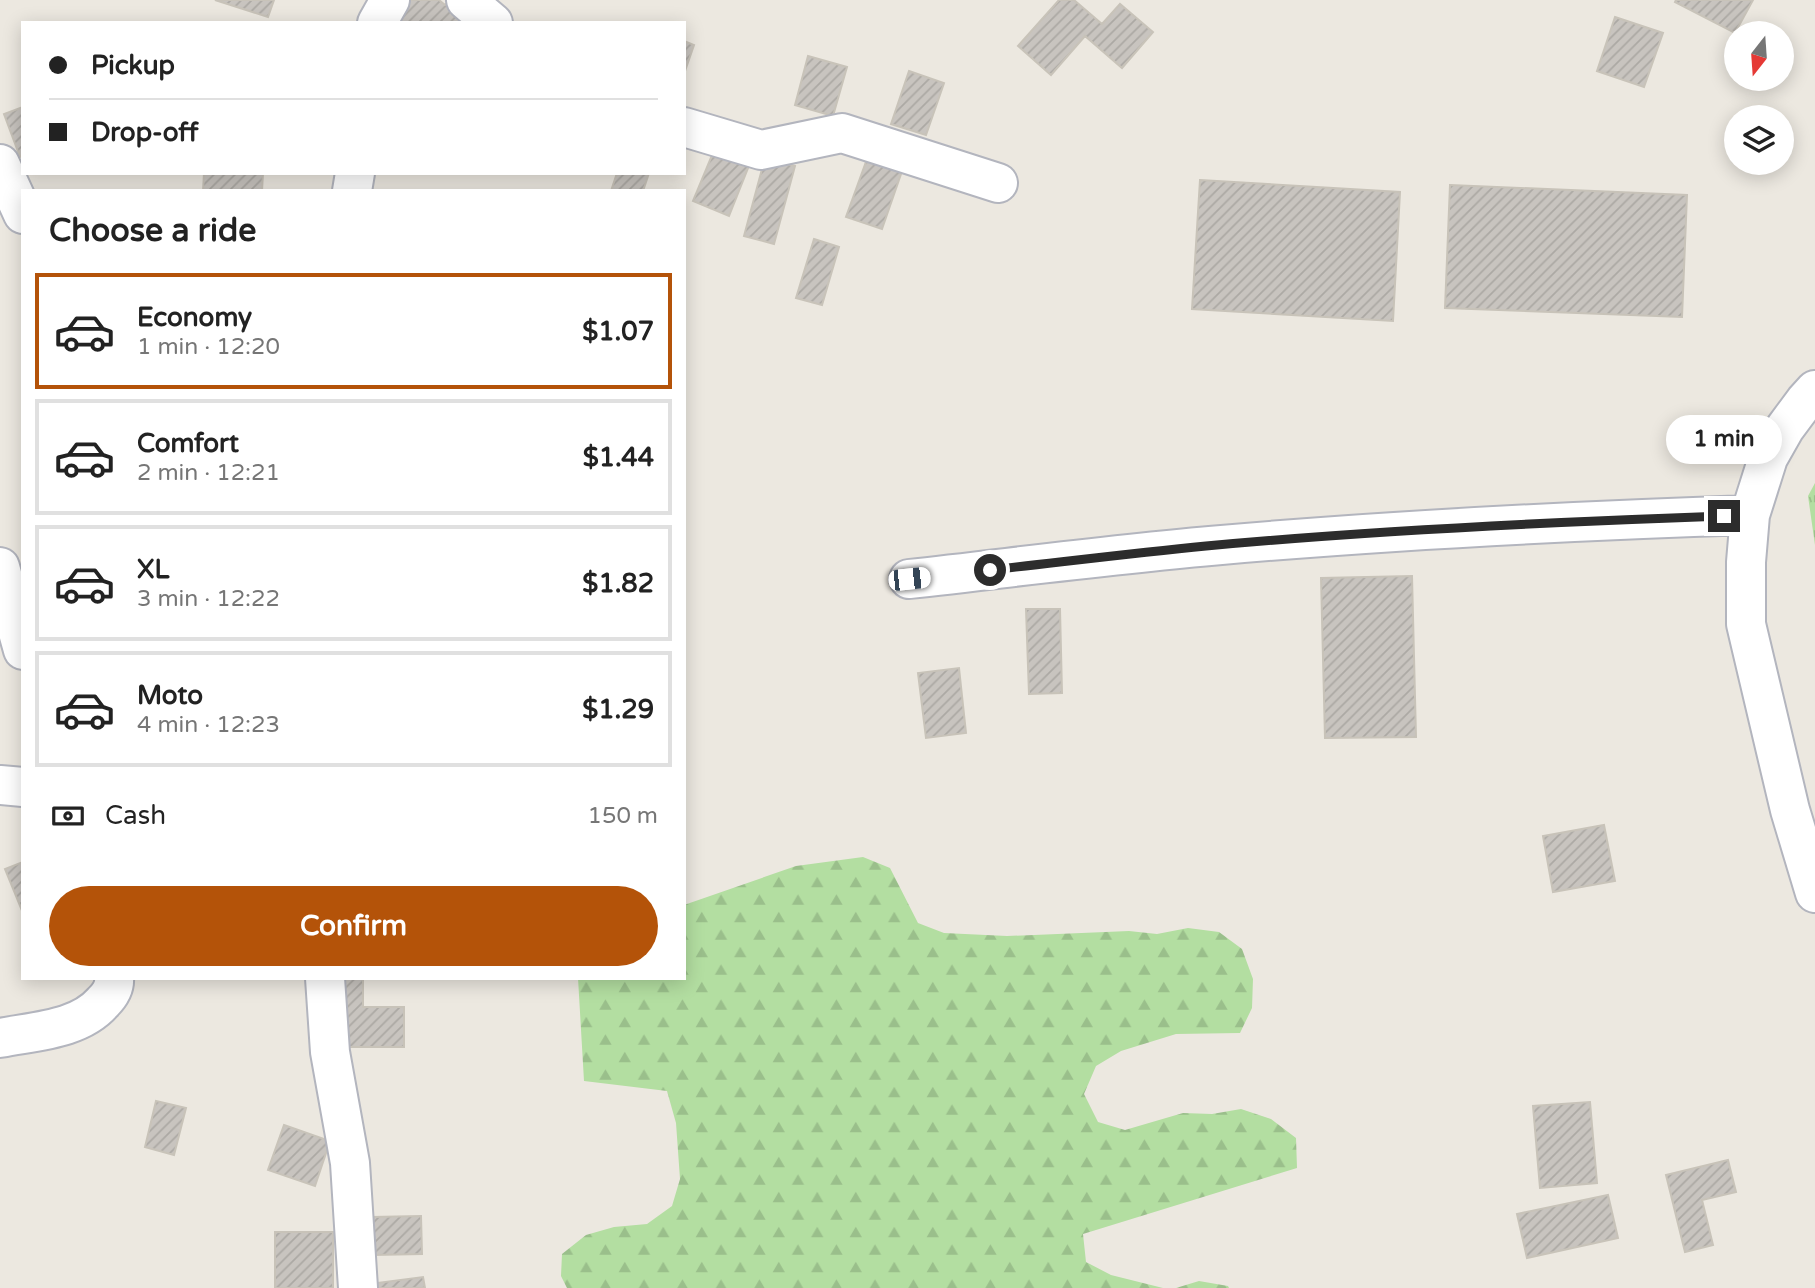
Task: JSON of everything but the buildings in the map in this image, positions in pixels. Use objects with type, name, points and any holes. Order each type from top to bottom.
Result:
[{"type":"street","points":[[378,21],[390,0]]},
{"type":"street","points":[[466,0],[491,21]]},
{"type":"street","points":[[686,128],[761,150],[842,134],[998,183]]},
{"type":"street","points":[[0,164],[21,210]]},
{"type":"street","points":[[1815,390],[1785,428],[1768,458],[1750,515],[1746,562],[1746,624],[1790,810],[1815,893]]},
{"type":"street","points":[[909,579],[1207,546],[1398,531],[1750,515]]},
{"type":"street","points":[[0,567],[21,643]]},
{"type":"street","points":[[0,785],[21,787]]},
{"type":"street","points":[[0,1038],[77,1021],[99,1007],[115,986],[114,980]]},
{"type":"street","points":[[325,980],[330,1052],[350,1163],[358,1288]]},
{"type":"green space","points":[[1815,483],[1815,545],[1808,496]]},
{"type":"green space","points":[[863,857],[890,868],[918,923],[944,933],[1007,936],[1129,931],[1157,934],[1188,928],[1219,932],[1242,949],[1253,979],[1252,1008],[1240,1033],[1176,1034],[1121,1051],[1096,1066],[1084,1094],[1098,1122],[1125,1130],[1183,1113],[1212,1114],[1241,1109],[1271,1119],[1296,1138],[1297,1168],[1083,1234],[1086,1262],[1111,1275],[1163,1288],[567,1288],[561,1276],[562,1254],[586,1235],[614,1227],[647,1224],[672,1206],[680,1179],[676,1123],[667,1091],[584,1081],[578,980],[686,980],[686,904],[796,866]]},
{"type":"green space","points":[[1199,1281],[1228,1286],[1229,1288],[1176,1288]]},
{"type":"route","points":[[990,570],[1207,546],[1398,531],[1724,516]]}]
